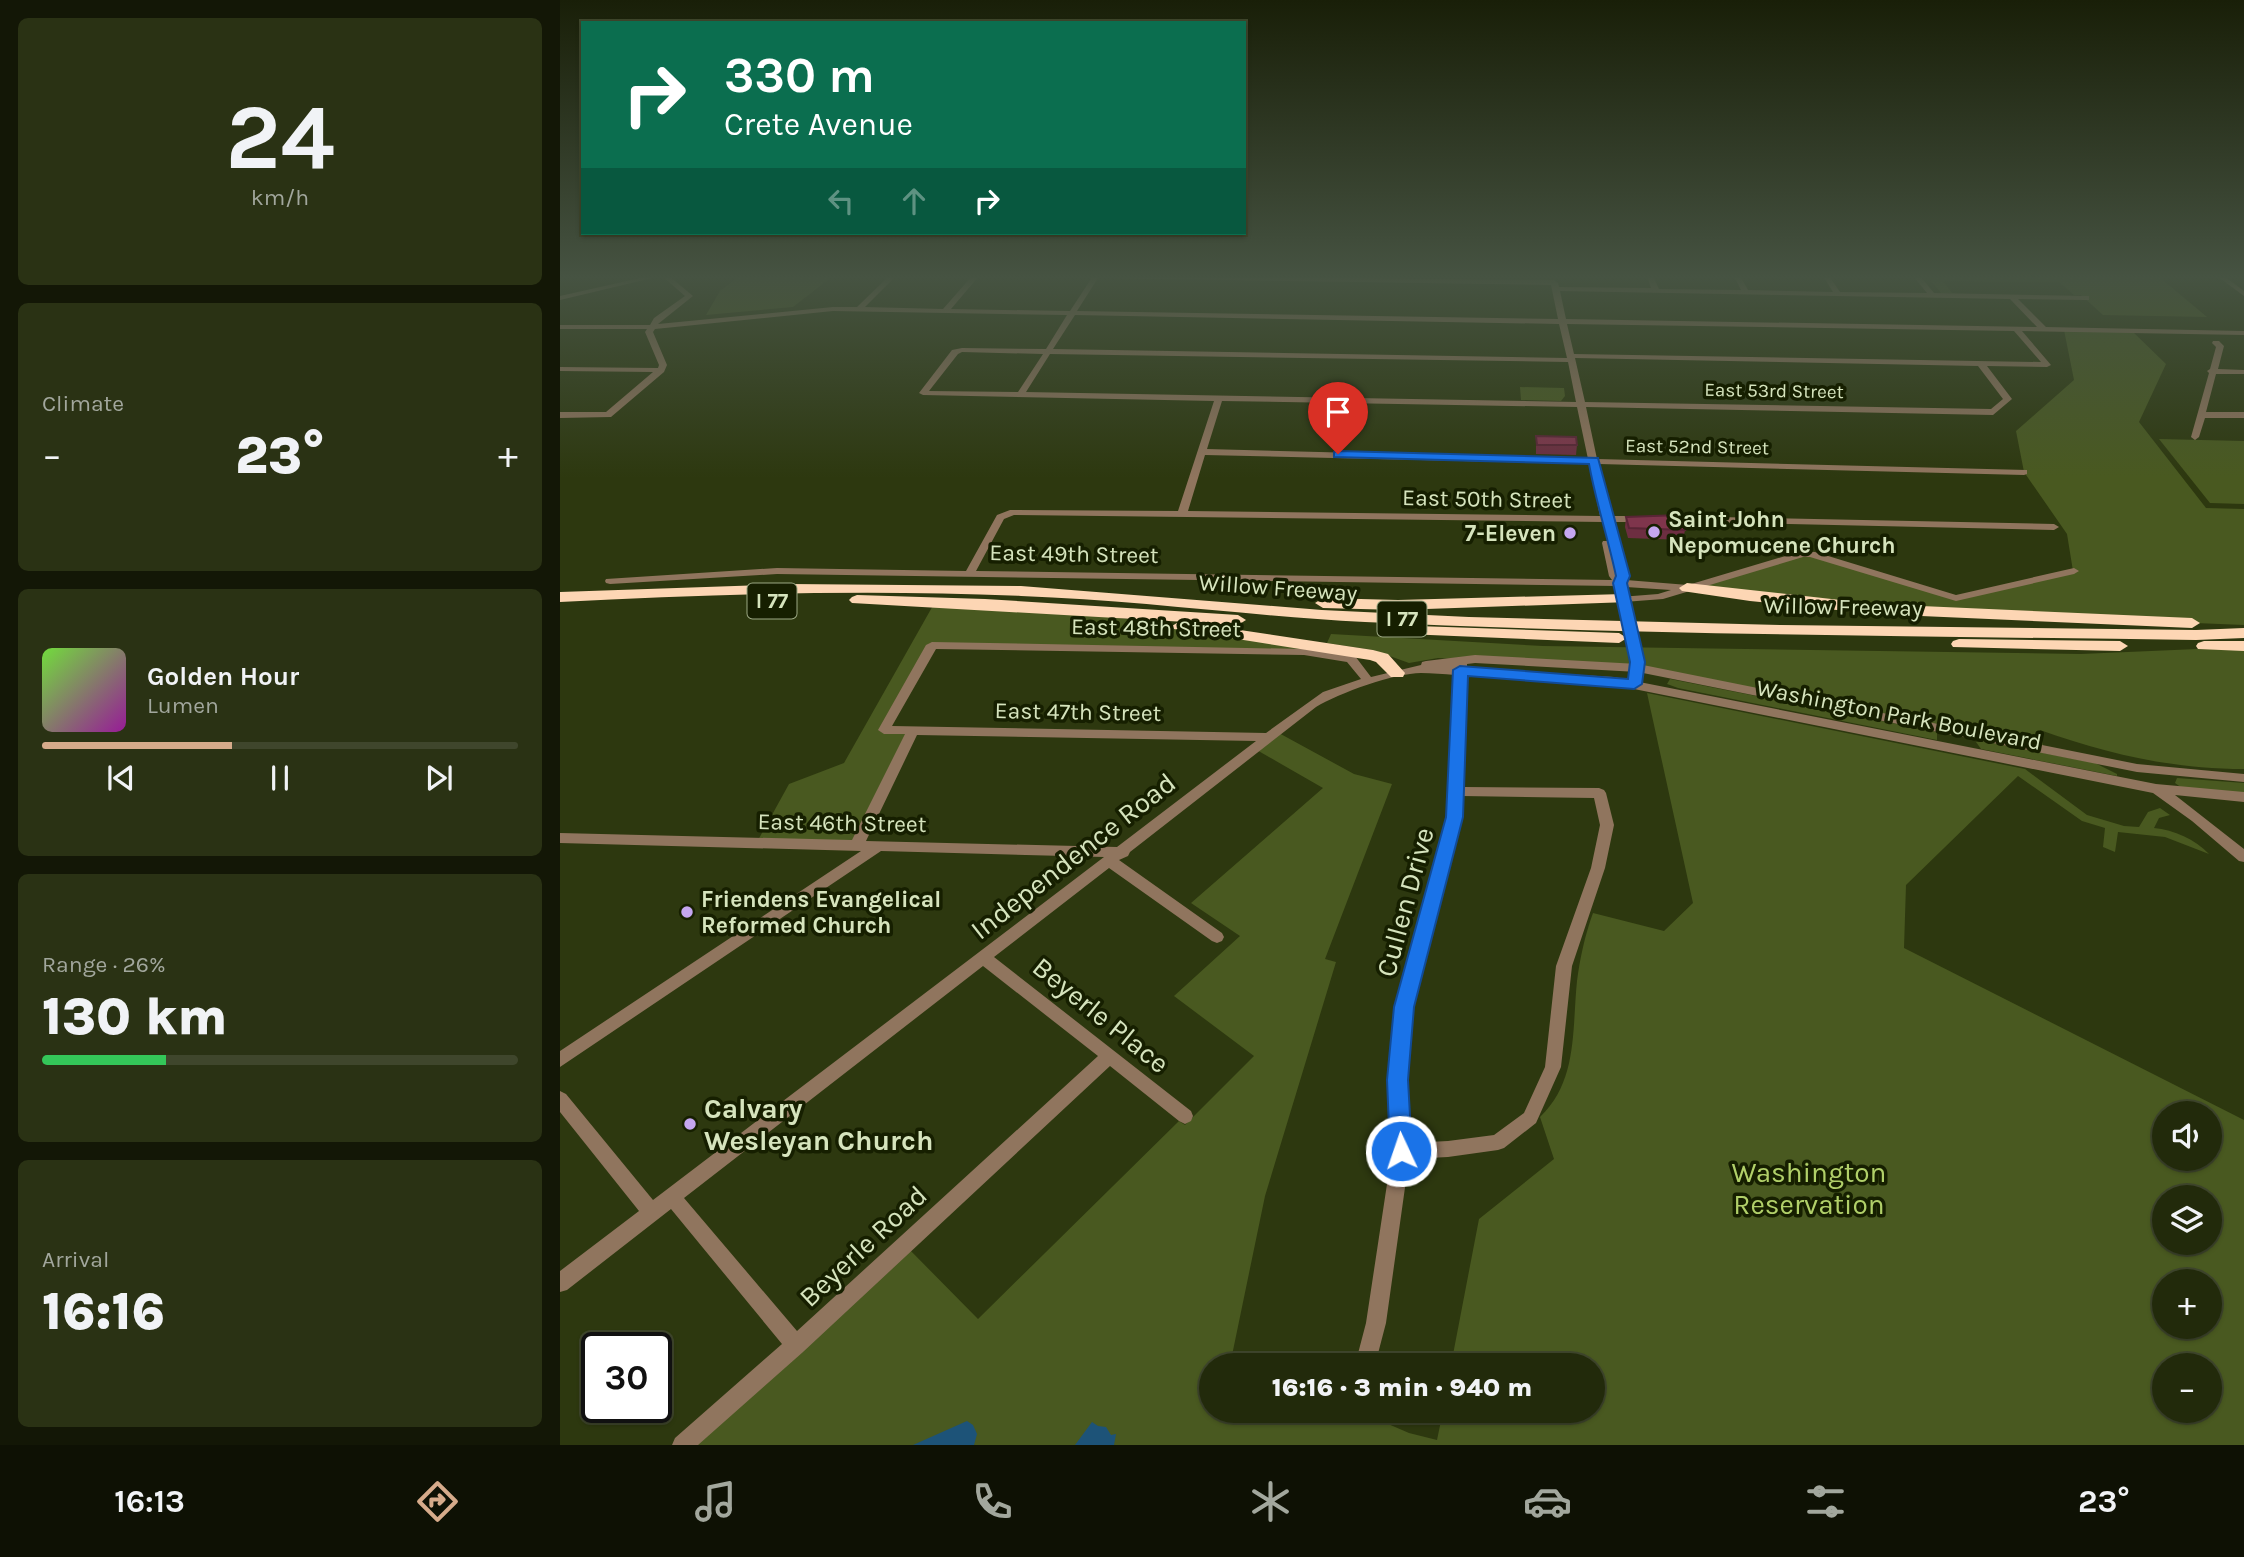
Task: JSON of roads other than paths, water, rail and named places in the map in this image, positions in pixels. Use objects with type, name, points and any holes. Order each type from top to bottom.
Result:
[{"type":"highway","name":"Willow Freeway","points":[[560,597],[907,588],[1024,591],[1359,617],[1534,624],[2196,635],[2244,633]]},
{"type":"highway","points":[[1687,589],[1759,600],[1851,609],[2244,625]]},
{"type":"highway","name":"Willow Freeway","points":[[560,608],[848,600],[985,604],[1385,630],[1544,637],[2244,646]]},
{"type":"highway","points":[[1150,601],[1625,603]]},
{"type":"highway","points":[[1045,608],[1373,655],[1382,658],[1397,673]]},
{"type":"street","points":[[560,415],[608,415],[662,370],[663,365],[654,343]]},
{"type":"street","points":[[1021,394],[1053,343]]},
{"type":"street","points":[[1569,343],[1606,519],[1604,527],[1614,576],[1620,583],[1637,662],[1634,684]]},
{"type":"street","points":[[958,351],[2048,365],[2029,343]]},
{"type":"street","points":[[2195,437],[2220,346],[2217,343]]},
{"type":"street","name":"East 53rd Street","points":[[958,351],[923,393],[1993,412],[2008,399],[1980,363]]},
{"type":"street","points":[[560,369],[662,370]]},
{"type":"street","points":[[2211,371],[2244,372]]},
{"type":"street","points":[[1182,514],[1219,397]]},
{"type":"street","points":[[2202,415],[2244,415]]},
{"type":"street","name":"East 52nd Street","points":[[1202,452],[2024,472]]},
{"type":"street","name":"East 50th Street","points":[[969,574],[1000,517],[1005,514],[1606,519],[2054,527]]},
{"type":"street","points":[[1625,603],[1660,597],[1802,554],[1811,554],[1956,598],[2074,571]]},
{"type":"street","name":"East 49th Street","points":[[610,581],[777,571],[1620,583]]},
{"type":"street","points":[[1620,583],[1687,589]]},
{"type":"street","name":"East 48th Street","points":[[884,730],[932,645],[1304,652],[1351,659],[1368,681]]},
{"type":"street","points":[[1461,665],[1637,662]]},
{"type":"street","name":"Washington Park Boulevard","points":[[1637,662],[2116,764],[2158,771],[2244,778]]},
{"type":"street","name":"Washington Park Boulevard","points":[[1461,665],[1634,684],[2156,789],[2244,797]]},
{"type":"street","name":"Independence Road","points":[[560,1283],[1312,704],[1327,695],[1397,673],[1461,665]]},
{"type":"street","name":"Cullen Drive","points":[[1367,1353],[1376,1323],[1401,1151],[1398,1080],[1404,1007],[1455,817],[1461,665]]},
{"type":"street","name":"East 47th Street","points":[[884,730],[1271,737]]},
{"type":"street","points":[[857,844],[913,730]]},
{"type":"street","name":"Washington Park Boulevard","points":[[2116,764],[2156,789],[2244,857]]},
{"type":"street","points":[[1401,1151],[1448,1149],[1498,1142],[1530,1118],[1553,1067],[1564,966],[1598,868],[1607,825],[1599,793],[1457,791]]},
{"type":"street","name":"East 46th Street","points":[[560,838],[857,844],[1116,857]]},
{"type":"street","points":[[560,1060],[880,845]]},
{"type":"street","points":[[1116,857],[1217,937]]},
{"type":"street","name":"Beyerle Place","points":[[983,959],[993,963],[1185,1116]]},
{"type":"street","name":"Beyerle Road","points":[[682,1445],[796,1345],[1110,1056]]},
{"type":"street","points":[[560,1099],[652,1213]]},
{"type":"street","points":[[672,1197],[796,1345]]},
{"type":"water","points":[[967,1421],[973,1425],[977,1434],[974,1445],[913,1445]]},
{"type":"water","points":[[1092,1422],[1106,1427],[1111,1435],[1116,1434],[1114,1445],[1075,1445]]},
{"type":"place","name":"Saint John Nepomucene Church","points":[[1654,532]]},
{"type":"place","name":"7-Eleven","points":[[1570,533]]},
{"type":"place","name":"Friendens Evangelical Reformed Church","points":[[687,912]]},
{"type":"place","name":"Calvary Wesleyan Church","points":[[690,1124]]},
{"type":"park label","name":"Washington Reservation","points":[[1809,1188]]}]
